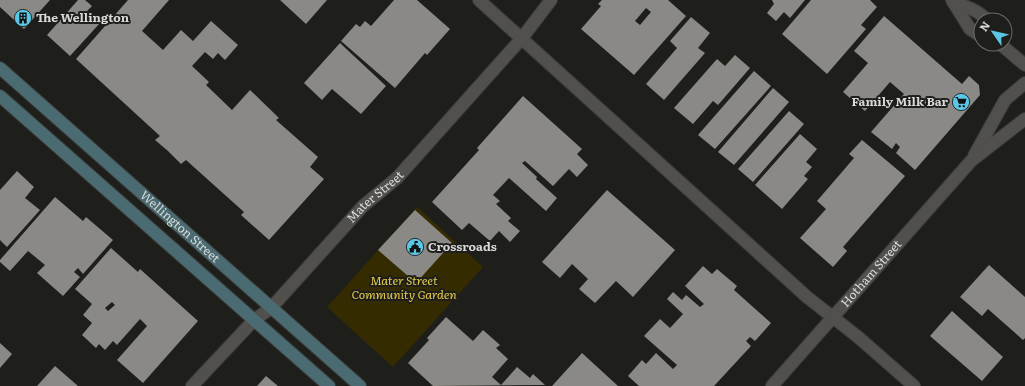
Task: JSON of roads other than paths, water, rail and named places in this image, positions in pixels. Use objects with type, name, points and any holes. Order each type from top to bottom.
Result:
[{"type":"street","points":[[479,0],[807,297],[833,317],[914,386]]},
{"type":"street","name":"Mater Street","points":[[192,386],[254,320],[271,308],[363,206],[397,178],[522,38],[551,0]]},
{"type":"street","points":[[952,1],[977,12]]},
{"type":"street","points":[[952,1],[962,18],[973,31]]},
{"type":"street","points":[[1010,52],[1025,65]]},
{"type":"street","name":"Wellington Street","points":[[0,68],[360,386]]},
{"type":"street","name":"Hotham Street","points":[[971,161],[1005,100],[1025,83]]},
{"type":"street","name":"Wellington Street","points":[[0,96],[329,386]]},
{"type":"street","name":"Hotham Street","points":[[772,386],[971,161],[1025,119]]},
{"type":"place","name":"The Wellington","points":[[23,18]]},
{"type":"place","name":"Family Milk Bar","points":[[961,102]]},
{"type":"place","name":"Crossroads","points":[[415,247]]},
{"type":"park label","name":"Mater Street Community Garden","points":[[404,288]]}]
